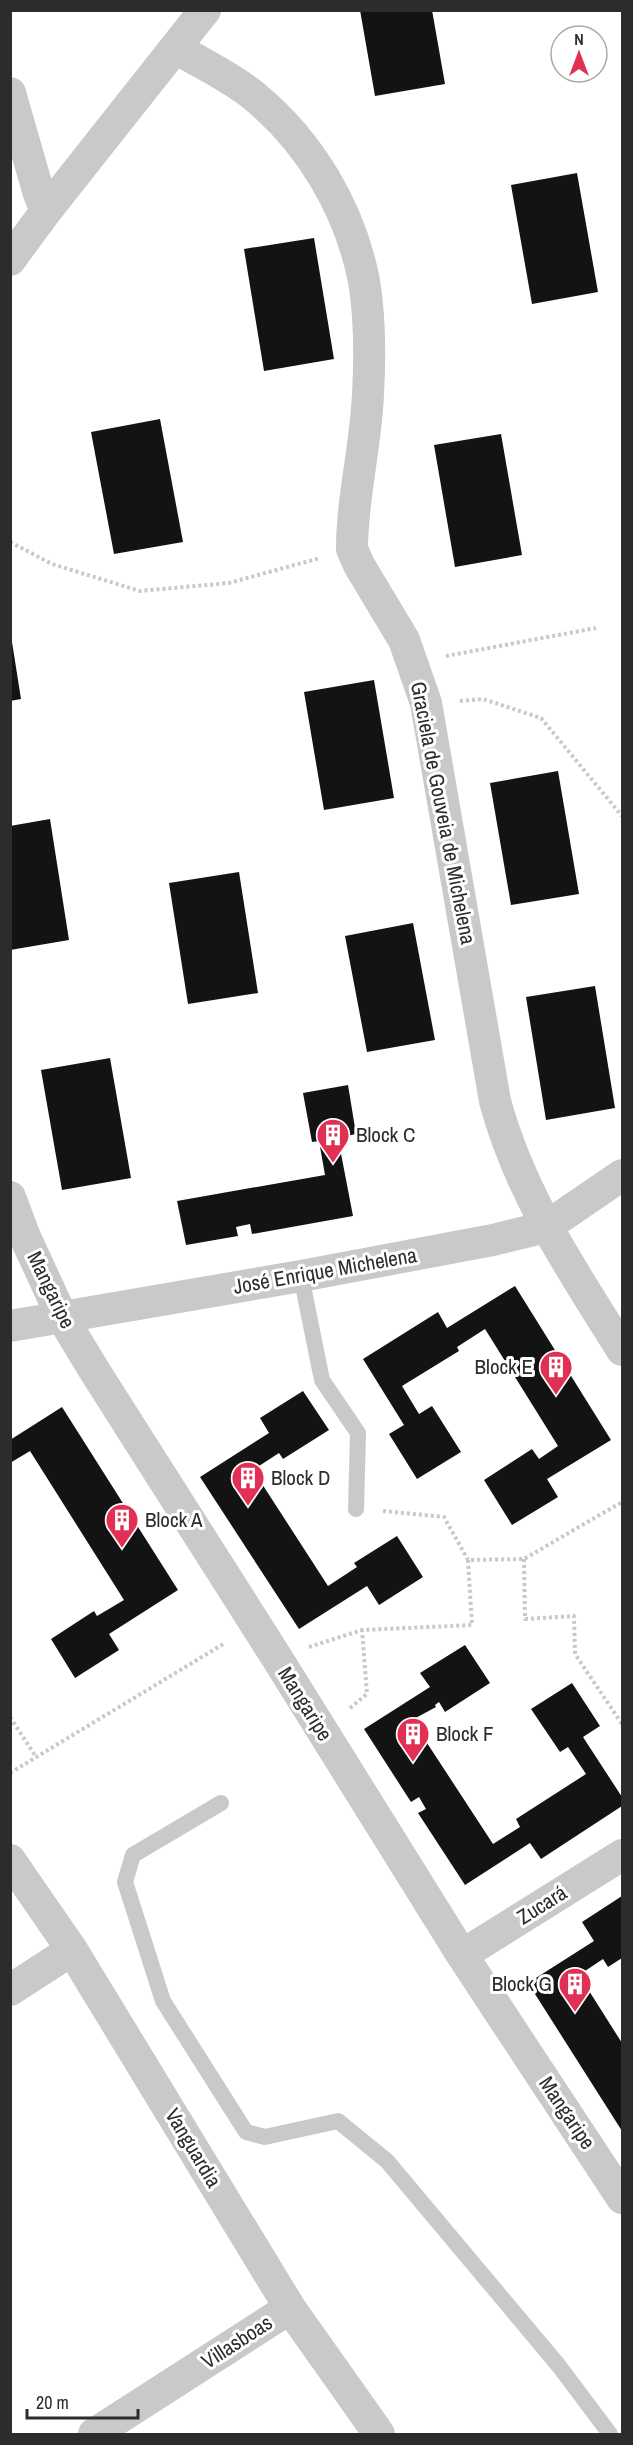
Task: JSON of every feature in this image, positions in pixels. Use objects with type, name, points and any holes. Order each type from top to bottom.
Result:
[{"type":"street","points":[[10,260],[205,10]]},
{"type":"street","points":[[176,48],[253,95],[288,128],[338,201],[352,236],[364,282],[368,343],[368,395],[352,549]]},
{"type":"street","points":[[10,93],[46,211]]},
{"type":"street","name":"Graciela de Gouveia de Michelena","points":[[352,549],[359,565],[392,618],[413,662],[426,703],[495,1101],[512,1153],[546,1227],[622,1350]]},
{"type":"street","name":"José Enrique Michelena","points":[[10,1326],[301,1276],[493,1240],[546,1227],[622,1175]]},
{"type":"street","name":"Mangaripe","points":[[10,1197],[25,1237],[62,1317],[462,1955],[622,2198]]},
{"type":"street","name":"Zucará","points":[[462,1955],[622,1855]]},
{"type":"street","name":"Vanguardia","points":[[10,1860],[72,1950],[290,2308],[379,2434]]},
{"type":"street","points":[[10,1990],[72,1950]]},
{"type":"street","name":"Villasboas","points":[[93,2434],[290,2308]]},
{"type":"lane","points":[[301,1276],[322,1380],[358,1433],[356,1509]]},
{"type":"lane","points":[[221,1803],[133,1855],[125,1882],[163,2001],[246,2132],[265,2137],[338,2121],[387,2161],[559,2366],[610,2434]]},
{"type":"path","points":[[10,542],[52,564],[140,591],[229,583],[352,549]]},
{"type":"path","points":[[413,662],[596,628]]},
{"type":"path","points":[[426,703],[483,699],[541,718],[622,816]]},
{"type":"path","points":[[468,1560],[524,1559],[622,1502]]},
{"type":"path","points":[[277,1658],[362,1630],[472,1625],[468,1560],[444,1517],[356,1509]]},
{"type":"path","points":[[524,1559],[525,1619],[574,1616],[575,1654],[622,1724]]},
{"type":"path","points":[[10,1773],[254,1625]]},
{"type":"path","points":[[322,1731],[367,1694],[362,1630]]},
{"type":"path","points":[[10,1717],[36,1757]]},
{"type":"building","points":[[360,10],[432,10],[445,84],[375,96]]},
{"type":"building","points":[[577,173],[598,292],[532,304],[511,185]]},
{"type":"building","points":[[314,238],[334,359],[264,371],[244,249]]},
{"type":"building","points":[[160,419],[183,542],[114,554],[91,432]]},
{"type":"building","points":[[501,434],[522,555],[455,567],[434,445]]},
{"type":"building","points":[[12,642],[21,699],[10,701],[10,643]]},
{"type":"building","points":[[374,680],[394,798],[324,810],[304,692]]},
{"type":"building","points":[[558,771],[579,894],[511,905],[490,783]]},
{"type":"building","points":[[50,819],[69,940],[10,950],[10,826]]},
{"type":"building","points":[[239,872],[258,993],[188,1004],[169,883]]},
{"type":"building","points":[[413,923],[435,1040],[367,1052],[345,936]]},
{"type":"building","points":[[595,986],[615,1108],[546,1120],[526,997]]},
{"type":"building","points":[[110,1058],[131,1178],[62,1190],[41,1070]]},
{"type":"building","name":"Block C","points":[[348,1085],[356,1134],[338,1138],[353,1216],[252,1234],[250,1224],[236,1227],[238,1236],[186,1245],[177,1201],[325,1175],[319,1141],[312,1142],[303,1093]]},
{"type":"building","name":"Block E","points":[[515,1286],[611,1440],[547,1479],[558,1497],[512,1525],[484,1480],[532,1449],[539,1459],[558,1446],[485,1329],[457,1347],[459,1351],[402,1386],[419,1414],[432,1406],[461,1452],[417,1479],[389,1434],[404,1425],[363,1359],[438,1312],[447,1328]]},
{"type":"building","name":"Block D","points":[[303,1391],[329,1430],[283,1459],[279,1453],[253,1470],[328,1586],[357,1567],[354,1563],[397,1536],[423,1577],[379,1605],[367,1586],[299,1629],[200,1477],[269,1433],[260,1418]]},
{"type":"building","name":"Block A","points":[[62,1407],[178,1590],[109,1634],[119,1650],[75,1678],[51,1639],[94,1611],[97,1616],[124,1600],[30,1451],[10,1463],[10,1440]]},
{"type":"building","name":"Block F","points":[[465,1645],[490,1683],[445,1712],[439,1702],[435,1705],[436,1707],[412,1720],[493,1844],[520,1827],[516,1819],[586,1774],[568,1747],[560,1752],[531,1709],[572,1683],[600,1726],[583,1737],[622,1797],[622,1806],[541,1859],[530,1843],[465,1885],[418,1813],[426,1809],[419,1797],[411,1802],[364,1729],[430,1687],[420,1673]]},
{"type":"building","name":"Block G","points":[[622,1896],[622,1958],[608,1967],[603,1959],[579,1975],[622,2043],[622,2131],[528,1983],[594,1941],[582,1922]]},
{"type":"place","name":"Block C","points":[[333,1164]]},
{"type":"place","name":"Block E","points":[[556,1396]]},
{"type":"place","name":"Block D","points":[[248,1507]]},
{"type":"place","name":"Block A","points":[[122,1549]]},
{"type":"place","name":"Block F","points":[[413,1763]]},
{"type":"place","name":"Block G","points":[[575,2013]]}]
